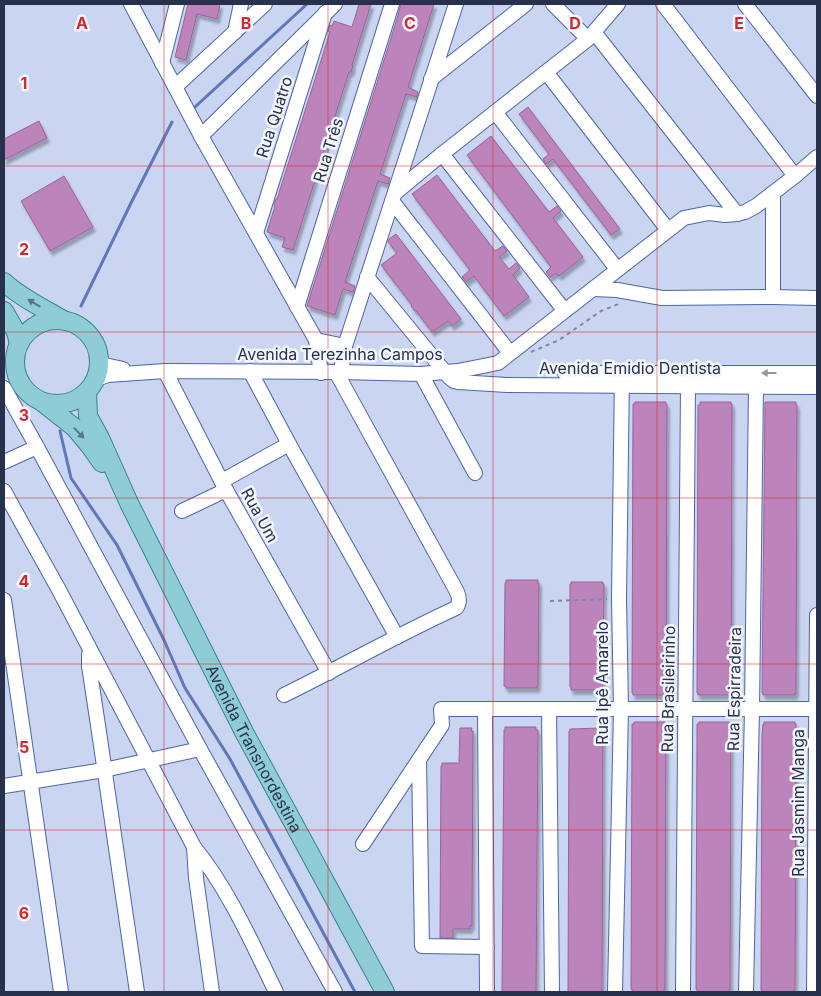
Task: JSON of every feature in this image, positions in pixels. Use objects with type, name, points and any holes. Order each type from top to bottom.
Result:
[{"type":"main road","points":[[4,282],[29,300],[66,321],[75,324],[87,333],[95,345],[99,359],[98,369],[91,385],[83,396],[63,405],[41,402],[30,396],[4,375]]},
{"type":"main road","points":[[4,311],[16,332],[13,352],[14,365],[23,389]]},
{"type":"main road","points":[[13,352],[26,333],[36,325],[49,321],[66,321]]},
{"type":"main road","name":"Avenida Transnordestina","points":[[91,385],[88,416],[129,503],[244,732],[385,992]]},
{"type":"main road","name":"Avenida Transnordestina","points":[[41,402],[75,428],[83,437],[129,503]]},
{"type":"street","points":[[131,4],[201,136],[316,340],[320,373]]},
{"type":"street","points":[[162,64],[176,4]]},
{"type":"street","points":[[235,32],[241,4]]},
{"type":"street","points":[[175,87],[265,4]]},
{"type":"street","name":"Rua Três","points":[[297,306],[392,4]]},
{"type":"street","points":[[284,696],[456,608],[458,605],[459,596],[338,372],[456,4]]},
{"type":"street","points":[[432,78],[526,4]]},
{"type":"street","points":[[553,4],[591,36],[737,214],[756,206],[796,176],[817,157]]},
{"type":"street","points":[[393,197],[442,154],[591,36],[618,4]]},
{"type":"street","points":[[664,4],[796,176]]},
{"type":"street","points":[[745,4],[817,96]]},
{"type":"street","points":[[201,136],[330,8]]},
{"type":"street","name":"Rua Quatro","points":[[256,232],[330,8]]},
{"type":"street","points":[[546,72],[668,230]]},
{"type":"street","points":[[495,112],[617,269]]},
{"type":"street","points":[[442,154],[564,310]]},
{"type":"street","points":[[772,193],[773,297]]},
{"type":"street","points":[[393,197],[510,353]]},
{"type":"street","name":"Avenida Terezinha Campos","points":[[151,372],[421,374],[446,372],[498,363],[684,218],[709,213],[737,214]]},
{"type":"street","points":[[367,277],[446,372]]},
{"type":"street","points":[[593,289],[617,290],[662,298],[817,298]]},
{"type":"street","points":[[316,340],[345,346]]},
{"type":"street","points":[[99,359],[108,366],[151,372]]},
{"type":"street","points":[[498,363],[507,386]]},
{"type":"street","name":"Rua Um","points":[[165,371],[224,486],[329,673]]},
{"type":"street","points":[[91,385],[108,375],[151,372]]},
{"type":"street","points":[[250,372],[397,637]]},
{"type":"street","name":"Avenida Emidio Dentista","points":[[446,372],[451,379],[458,382],[507,386],[817,373]]},
{"type":"street","points":[[421,374],[475,473]]},
{"type":"street","name":"Avenida Emidio Dentista","points":[[565,374],[688,386],[817,387]]},
{"type":"street","name":"Rua Ipê Amarelo","points":[[615,992],[620,709],[619,599],[622,380]]},
{"type":"street","name":"Rua Brasileirinho","points":[[683,992],[688,386]]},
{"type":"street","name":"Rua Espirradeira","points":[[746,992],[756,387]]},
{"type":"street","points":[[4,388],[200,749],[336,992]]},
{"type":"street","points":[[182,511],[289,444]]},
{"type":"street","points":[[4,462],[37,447]]},
{"type":"street","points":[[4,491],[194,847],[215,876],[240,919],[276,992]]},
{"type":"street","points":[[4,600],[61,992]]},
{"type":"street","name":"Rua Jasmim Manga","points":[[814,992],[817,615]]},
{"type":"street","points":[[88,647],[89,666],[137,992]]},
{"type":"street","points":[[363,844],[442,724],[441,709],[817,709]]},
{"type":"street","points":[[485,709],[487,992]]},
{"type":"street","points":[[549,709],[552,992]]},
{"type":"street","points":[[4,786],[104,770],[200,749]]},
{"type":"street","points":[[420,760],[422,946],[487,947]]},
{"type":"street","points":[[194,847],[196,878],[212,992]]},
{"type":"path","points":[[528,354],[559,340],[601,311],[623,302]]},
{"type":"path","points":[[550,601],[619,599]]},
{"type":"building","points":[[188,4],[220,4],[217,19],[197,14],[186,60],[175,57]]},
{"type":"building","points":[[359,4],[371,4],[353,66],[351,72],[349,72],[293,250],[282,247],[285,238],[267,232],[330,32],[328,31],[334,21],[352,27]]},
{"type":"building","points":[[401,4],[434,4],[408,87],[418,92],[417,97],[406,94],[380,174],[390,178],[388,184],[378,181],[345,282],[355,286],[353,292],[343,289],[335,315],[307,306]]},
{"type":"building","points":[[528,107],[620,229],[611,235],[553,159],[546,164],[543,159],[549,154],[519,114]]},
{"type":"building","points":[[39,121],[47,138],[4,160],[4,139]]},
{"type":"building","points":[[491,136],[549,212],[557,206],[561,211],[553,218],[583,257],[559,276],[556,273],[550,277],[546,272],[551,267],[467,155]]},
{"type":"building","points":[[437,175],[495,251],[503,246],[507,251],[499,257],[509,269],[516,263],[520,268],[513,275],[529,297],[504,316],[474,276],[466,282],[462,277],[470,270],[412,194]]},
{"type":"building","points":[[64,176],[93,227],[50,251],[21,201]]},
{"type":"building","points":[[396,234],[461,319],[452,326],[448,321],[432,332],[381,265],[397,253],[388,242]]},
{"type":"building","points":[[635,402],[666,402],[667,404],[666,693],[664,695],[633,695],[632,693],[633,404]]},
{"type":"building","points":[[700,402],[731,402],[732,404],[731,693],[729,695],[698,695],[697,693],[698,405],[700,405]]},
{"type":"building","points":[[765,402],[796,402],[797,405],[795,695],[763,695],[762,693]]},
{"type":"building","points":[[506,580],[538,580],[539,583],[537,688],[506,688],[504,686]]},
{"type":"building","points":[[571,582],[603,582],[604,584],[602,690],[571,690],[570,687]]},
{"type":"building","points":[[634,722],[665,722],[666,724],[664,992],[632,992],[631,989],[632,724]]},
{"type":"building","points":[[699,722],[730,722],[731,724],[729,992],[697,992],[696,989],[697,724]]},
{"type":"building","points":[[764,722],[795,722],[796,724],[794,992],[762,992],[761,990],[762,735]]},
{"type":"building","points":[[505,727],[536,727],[536,730],[538,730],[536,992],[502,992]]},
{"type":"building","points":[[460,728],[472,728],[471,731],[473,731],[472,926],[470,926],[470,929],[453,929],[453,938],[440,938],[441,766],[442,763],[459,763]]},
{"type":"building","points":[[602,728],[602,992],[568,992],[569,731],[570,729]]},
{"type":"waterway","points":[[195,107],[307,4]]},
{"type":"waterway","points":[[81,306],[172,122]]},
{"type":"waterway","points":[[60,431],[71,478],[117,545],[164,640],[185,688],[230,759],[355,992]]}]
